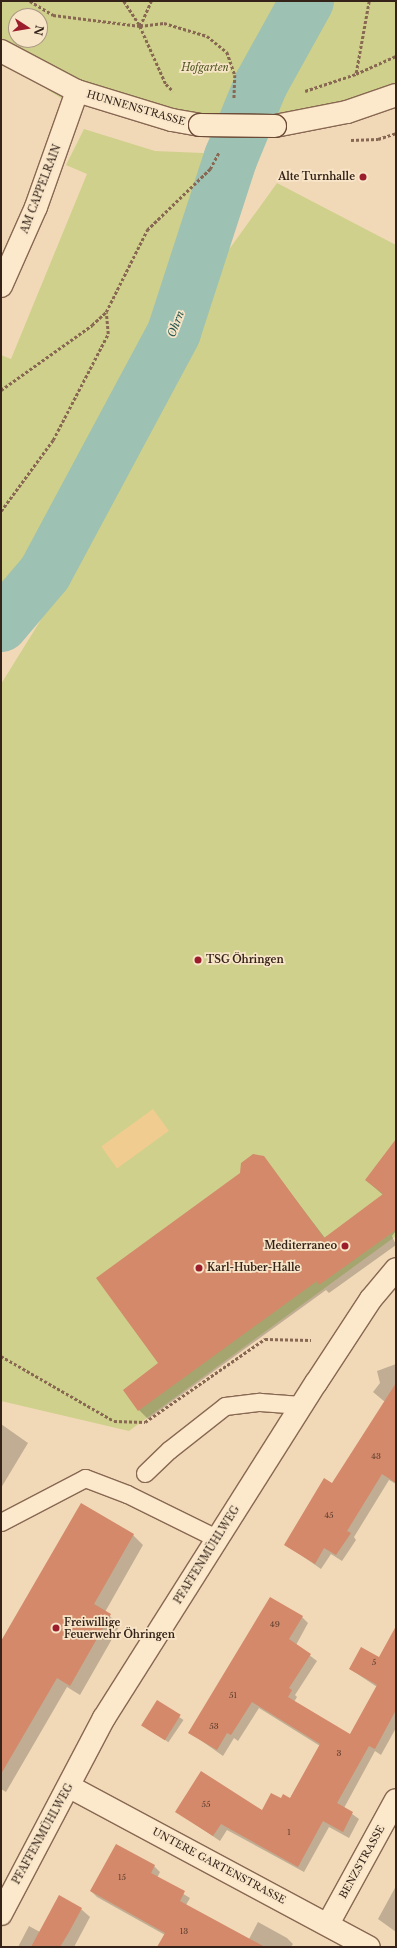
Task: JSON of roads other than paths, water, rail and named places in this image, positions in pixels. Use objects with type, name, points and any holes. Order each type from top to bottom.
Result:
[{"type":"street","name":"HUNNENSTRASSE","points":[[1,51],[78,91],[172,120],[200,125],[275,126],[347,112],[396,95]]},
{"type":"street","name":"AM CAPPELRAIN","points":[[1,286],[36,207],[78,91]]},
{"type":"street","name":"PFAFFENMÜHLWEG","points":[[1,1914],[24,1866],[70,1786],[104,1718],[301,1405],[371,1300],[396,1269]]},
{"type":"street","name":"UNTERE GARTENSTRASSE","points":[[70,1786],[328,1924],[368,1947]]},
{"type":"street","name":"BENZSTRASSE","points":[[328,1924],[396,1800]]},
{"type":"lane","points":[[145,1473],[169,1450],[225,1406],[260,1402],[301,1405]]},
{"type":"lane","points":[[1,1522],[85,1478],[127,1494],[218,1539]]},
{"type":"waterway","name":"Ohrn","points":[[1,625],[45,573],[174,332],[231,157],[261,84],[307,1]]},
{"type":"place","name":"Alte Turnhalle","points":[[363,177]]},
{"type":"place","name":"TSG Öhringen","points":[[198,960]]},
{"type":"place","name":"Mediterraneo","points":[[345,1246]]},
{"type":"place","name":"Karl-Huber-Halle","points":[[199,1268]]},
{"type":"place","name":"Freiwillige Feuerwehr Öhringen","points":[[56,1628]]},
{"type":"park label","name":"Hofgarten","points":[[205,68]]}]
